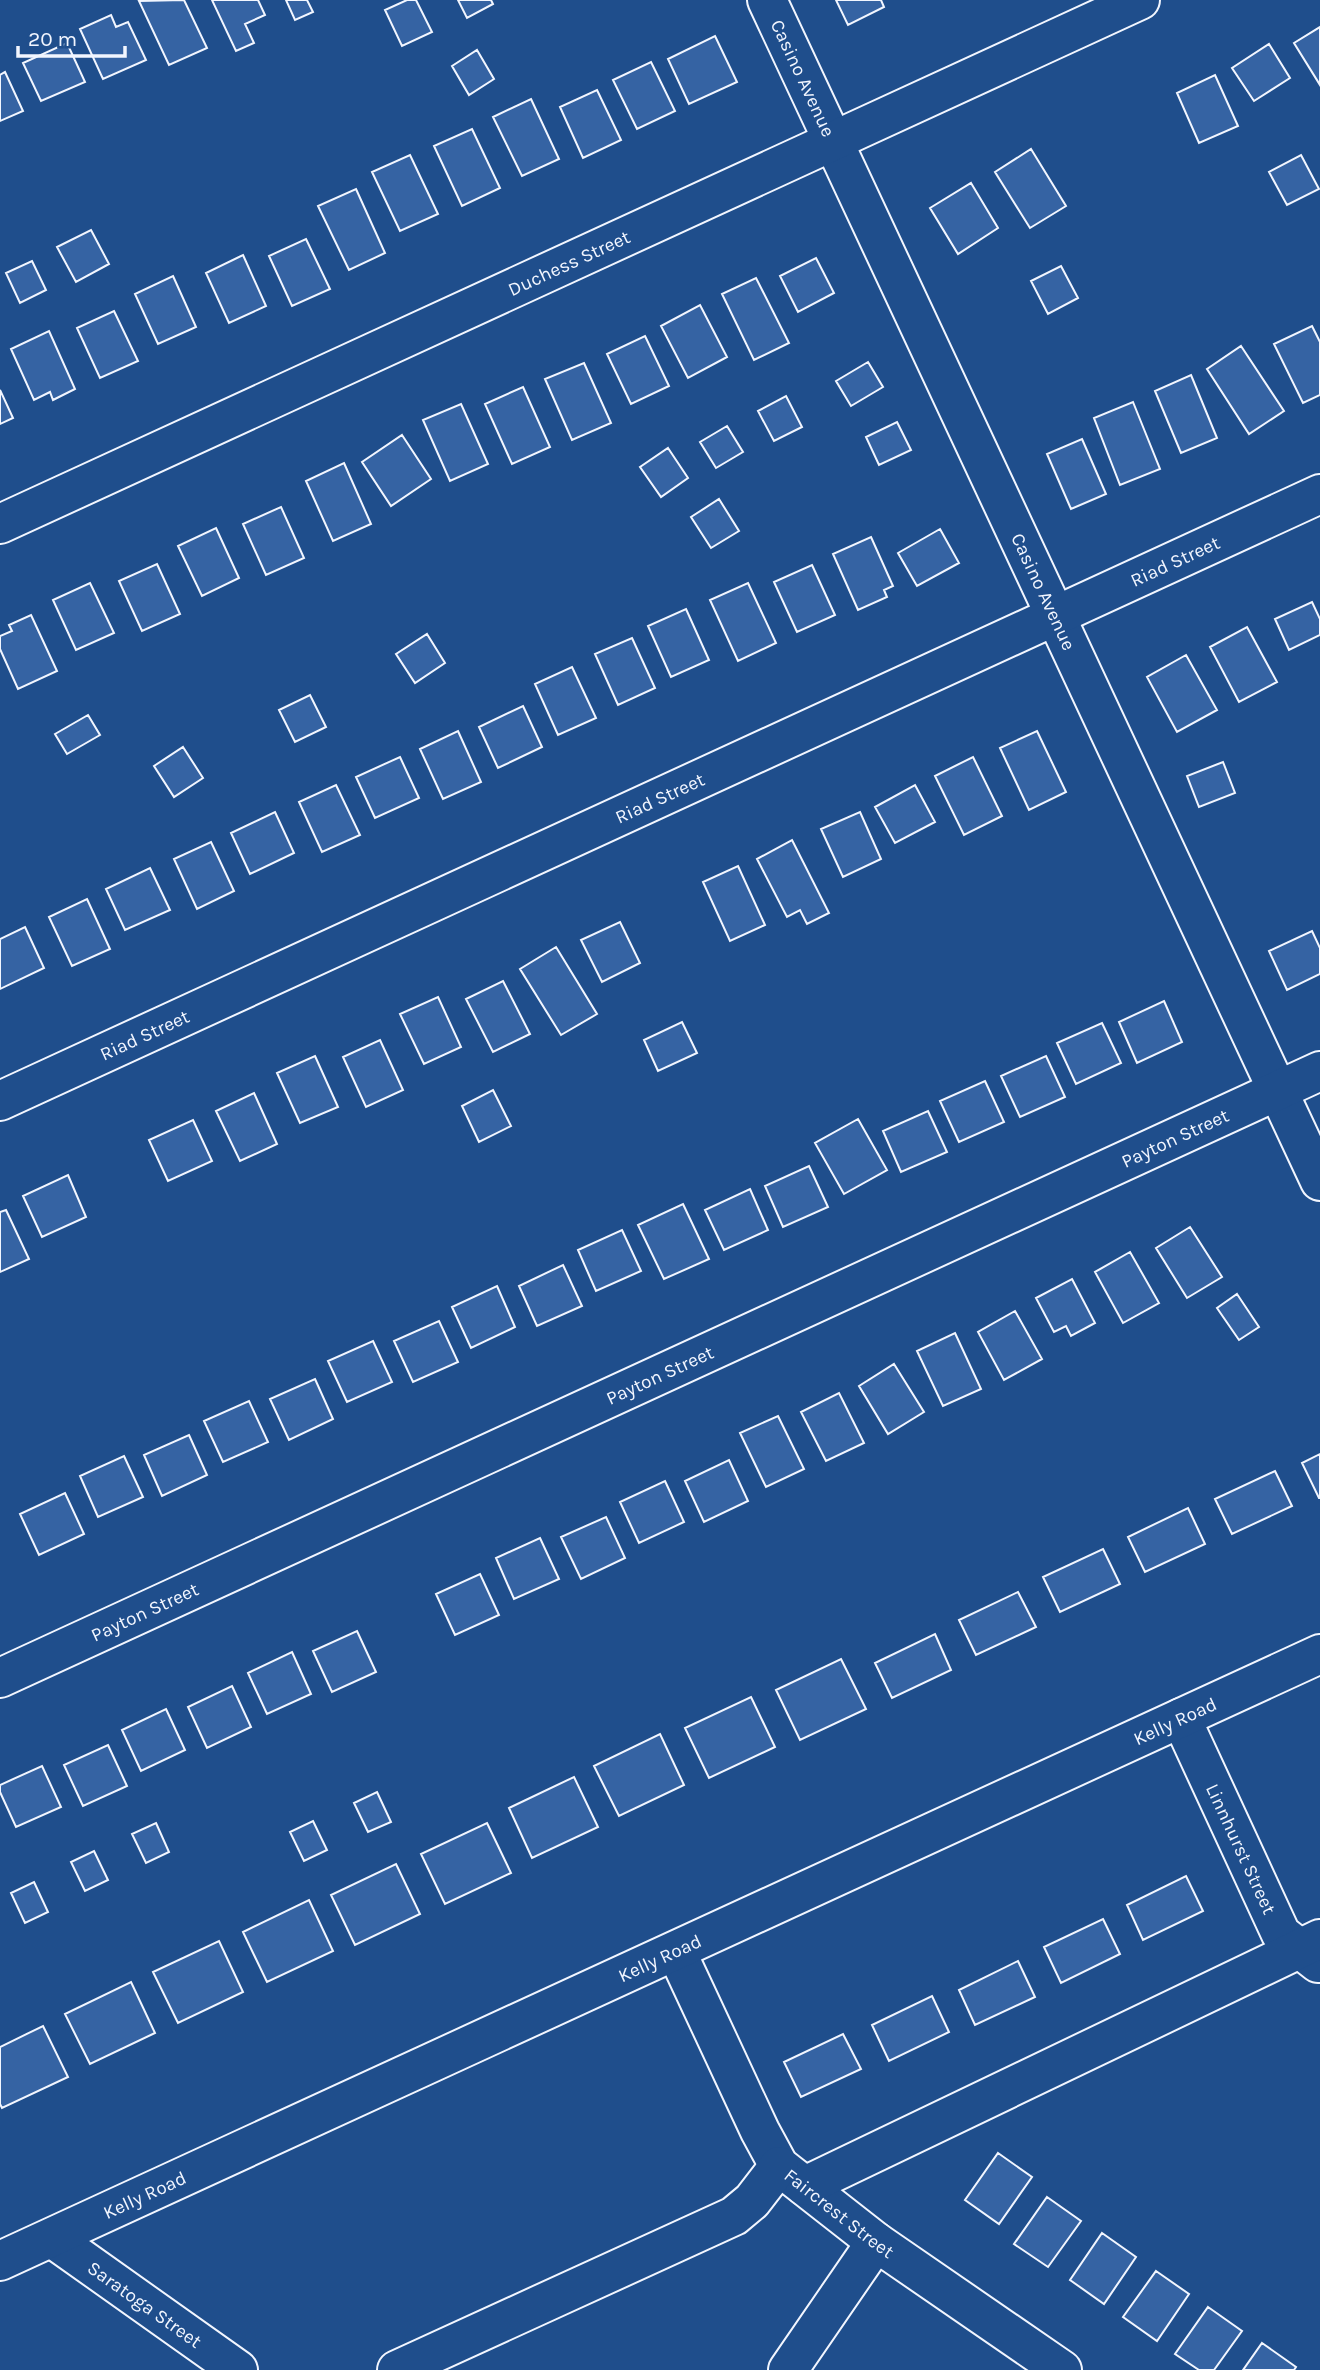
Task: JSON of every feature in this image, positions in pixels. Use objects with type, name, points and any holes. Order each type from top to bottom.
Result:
[{"type":"street","name":"Casino Avenue","points":[[767,0],[1320,1181]]},
{"type":"street","name":"Duchess Street","points":[[0,524],[1140,0]]},
{"type":"street","name":"Riad Street","points":[[0,1101],[1320,494]]},
{"type":"street","name":"Payton Street","points":[[0,1678],[1320,1071]]},
{"type":"street","name":"Kelly Road","points":[[0,2262],[1320,1654]]},
{"type":"street","name":"Linnhurst Street","points":[[1181,1718],[1281,1934],[1313,1951]]},
{"type":"street","name":"Faircrest Street","points":[[676,1951],[760,2131],[792,2176],[876,2242],[1062,2370]]},
{"type":"street","points":[[397,2370],[733,2216],[792,2176],[1313,1951]]},
{"type":"street","name":"Saratoga Street","points":[[52,2238],[238,2370]]},
{"type":"street","points":[[788,2370],[876,2242]]},
{"type":"building","points":[[184,0],[207,48],[169,65],[139,1]]},
{"type":"building","points":[[212,0],[258,0],[265,15],[245,24],[254,43],[236,51]]},
{"type":"building","points":[[286,0],[307,0],[313,12],[295,20]]},
{"type":"building","points":[[407,0],[416,0],[432,32],[402,46],[385,10]]},
{"type":"building","points":[[458,0],[491,0],[493,4],[467,18]]},
{"type":"building","points":[[836,0],[881,0],[884,7],[848,25]]},
{"type":"building","points":[[111,15],[116,27],[128,22],[146,60],[103,79],[80,29]]},
{"type":"building","points":[[1320,27],[1320,85],[1294,43]]},
{"type":"building","points":[[715,36],[737,82],[689,104],[668,59]]},
{"type":"building","points":[[67,43],[85,82],[41,101],[23,63]]},
{"type":"building","points":[[1269,44],[1290,78],[1254,101],[1232,68]]},
{"type":"building","points":[[477,50],[494,79],[469,95],[452,66]]},
{"type":"building","points":[[651,62],[675,111],[637,129],[613,80]]},
{"type":"building","points":[[5,72],[23,111],[0,121],[0,75]]},
{"type":"building","points":[[1215,75],[1238,126],[1199,143],[1177,93]]},
{"type":"building","points":[[597,90],[621,140],[583,158],[560,107]]},
{"type":"building","points":[[531,99],[559,159],[522,176],[493,117]]},
{"type":"building","points":[[472,129],[500,188],[462,206],[434,146]]},
{"type":"building","points":[[1031,149],[1066,206],[1030,228],[995,172]]},
{"type":"building","points":[[410,155],[438,214],[400,231],[372,172]]},
{"type":"building","points":[[1301,155],[1319,189],[1287,205],[1269,172]]},
{"type":"building","points":[[971,183],[998,228],[958,254],[930,208]]},
{"type":"building","points":[[356,189],[385,253],[349,270],[318,206]]},
{"type":"building","points":[[91,230],[109,264],[76,282],[57,247]]},
{"type":"building","points":[[306,239],[330,289],[292,306],[269,256]]},
{"type":"building","points":[[243,255],[266,306],[229,323],[206,273]]},
{"type":"building","points":[[816,258],[834,293],[798,312],[780,276]]},
{"type":"building","points":[[32,261],[46,290],[20,303],[6,273]]},
{"type":"building","points":[[1061,266],[1078,298],[1048,314],[1031,281]]},
{"type":"building","points":[[173,276],[196,327],[158,344],[135,294]]},
{"type":"building","points":[[756,278],[789,343],[754,360],[722,294]]},
{"type":"building","points":[[700,305],[727,357],[688,378],[661,326]]},
{"type":"building","points":[[114,311],[138,361],[100,378],[77,328]]},
{"type":"building","points":[[1312,326],[1320,342],[1320,395],[1303,403],[1274,344]]},
{"type":"building","points":[[49,331],[75,389],[53,400],[50,392],[34,400],[11,349]]},
{"type":"building","points":[[645,336],[669,386],[631,404],[607,354]]},
{"type":"building","points":[[1241,346],[1284,411],[1249,434],[1207,369]]},
{"type":"building","points":[[868,362],[883,387],[851,406],[836,381]]},
{"type":"building","points":[[584,363],[611,423],[572,440],[545,379]]},
{"type":"building","points":[[1191,375],[1217,438],[1181,453],[1155,391]]},
{"type":"building","points":[[523,387],[550,447],[512,464],[485,404]]},
{"type":"building","points":[[0,390],[13,418],[0,424]]},
{"type":"building","points":[[786,396],[802,427],[774,441],[758,411]]},
{"type":"building","points":[[1133,402],[1160,469],[1120,485],[1094,418]]},
{"type":"building","points":[[461,404],[488,464],[450,481],[423,420]]},
{"type":"building","points":[[897,422],[911,450],[879,465],[866,437]]},
{"type":"building","points":[[727,426],[743,452],[716,468],[700,442]]},
{"type":"building","points":[[402,435],[431,479],[391,506],[362,462]]},
{"type":"building","points":[[1082,439],[1106,494],[1071,509],[1047,454]]},
{"type":"building","points":[[668,448],[688,478],[661,497],[640,467]]},
{"type":"building","points":[[344,463],[371,524],[333,541],[306,481]]},
{"type":"building","points":[[719,499],[739,531],[711,548],[691,517]]},
{"type":"building","points":[[281,507],[304,558],[266,575],[243,524]]},
{"type":"building","points":[[216,528],[239,578],[202,596],[178,546]]},
{"type":"building","points":[[940,529],[959,563],[917,586],[898,553]]},
{"type":"building","points":[[871,537],[893,586],[884,590],[887,597],[858,610],[833,554]]},
{"type":"building","points":[[157,564],[180,614],[142,631],[119,581]]},
{"type":"building","points":[[812,565],[835,615],[797,632],[774,582]]},
{"type":"building","points":[[90,583],[114,633],[76,650],[53,600]]},
{"type":"building","points":[[748,583],[776,643],[738,661],[710,600]]},
{"type":"building","points":[[1312,602],[1320,619],[1320,635],[1289,650],[1275,619]]},
{"type":"building","points":[[686,609],[709,660],[671,677],[648,626]]},
{"type":"building","points":[[31,615],[57,671],[18,689],[0,649],[0,636],[12,631],[9,625]]},
{"type":"building","points":[[1247,627],[1277,682],[1239,702],[1210,647]]},
{"type":"building","points":[[427,634],[445,663],[415,683],[396,654]]},
{"type":"building","points":[[632,638],[655,688],[618,705],[595,654]]},
{"type":"building","points":[[1186,655],[1217,710],[1177,732],[1147,677]]},
{"type":"building","points":[[572,667],[596,718],[558,735],[535,684]]},
{"type":"building","points":[[310,695],[326,727],[295,742],[279,710]]},
{"type":"building","points":[[523,706],[542,747],[498,768],[479,727]]},
{"type":"building","points":[[88,715],[100,735],[67,754],[55,734]]},
{"type":"building","points":[[458,731],[481,782],[443,799],[420,749]]},
{"type":"building","points":[[1037,731],[1066,792],[1029,810],[1000,748]]},
{"type":"building","points":[[183,747],[203,778],[174,797],[154,766]]},
{"type":"building","points":[[400,757],[419,798],[375,818],[356,777]]},
{"type":"building","points":[[973,757],[1002,816],[964,835],[935,776]]},
{"type":"building","points":[[1223,762],[1235,793],[1199,807],[1187,776]]},
{"type":"building","points":[[336,785],[360,835],[322,852],[299,802]]},
{"type":"building","points":[[915,785],[935,822],[895,843],[875,807]]},
{"type":"building","points":[[275,812],[294,853],[250,874],[231,833]]},
{"type":"building","points":[[860,812],[881,859],[843,877],[821,829]]},
{"type":"building","points":[[792,840],[829,913],[807,924],[800,910],[787,917],[757,859]]},
{"type":"building","points":[[211,842],[234,891],[197,909],[174,859]]},
{"type":"building","points":[[738,866],[765,925],[730,941],[703,882]]},
{"type":"building","points":[[150,868],[170,910],[125,930],[106,889]]},
{"type":"building","points":[[87,899],[110,949],[72,966],[49,917]]},
{"type":"building","points":[[620,922],[640,963],[602,982],[581,940]]},
{"type":"building","points":[[25,927],[44,968],[0,989],[0,939]]},
{"type":"building","points":[[1312,931],[1320,948],[1320,974],[1287,990],[1269,951]]},
{"type":"building","points":[[556,947],[597,1014],[561,1035],[520,969]]},
{"type":"building","points":[[503,981],[530,1034],[493,1052],[466,999]]},
{"type":"building","points":[[438,997],[461,1047],[424,1064],[400,1014]]},
{"type":"building","points":[[1164,1001],[1182,1042],[1137,1063],[1119,1022]]},
{"type":"building","points":[[682,1022],[697,1053],[658,1071],[644,1040]]},
{"type":"building","points":[[1102,1023],[1121,1063],[1076,1084],[1057,1043]]},
{"type":"building","points":[[380,1040],[403,1090],[366,1107],[343,1057]]},
{"type":"building","points":[[315,1056],[338,1107],[300,1123],[277,1073]]},
{"type":"building","points":[[1046,1056],[1065,1097],[1020,1117],[1001,1076]]},
{"type":"building","points":[[985,1081],[1004,1122],[959,1142],[940,1101]]},
{"type":"building","points":[[493,1090],[511,1126],[479,1142],[462,1106]]},
{"type":"building","points":[[254,1093],[277,1144],[240,1161],[216,1111]]},
{"type":"building","points":[[928,1111],[947,1152],[901,1172],[883,1131]]},
{"type":"building","points":[[858,1119],[887,1170],[844,1194],[815,1143]]},
{"type":"building","points":[[193,1120],[212,1161],[168,1181],[149,1140]]},
{"type":"building","points":[[809,1166],[828,1207],[783,1227],[765,1186]]},
{"type":"building","points":[[68,1175],[86,1217],[42,1237],[23,1196]]},
{"type":"building","points":[[750,1189],[768,1230],[724,1250],[705,1210]]},
{"type":"building","points":[[683,1204],[709,1259],[664,1279],[638,1225]]},
{"type":"building","points":[[6,1210],[29,1259],[0,1272],[0,1212]]},
{"type":"building","points":[[1190,1227],[1222,1277],[1187,1298],[1156,1248]]},
{"type":"building","points":[[622,1230],[641,1271],[596,1291],[578,1250]]},
{"type":"building","points":[[1130,1252],[1159,1303],[1123,1323],[1095,1272]]},
{"type":"building","points":[[563,1265],[582,1306],[537,1326],[519,1286]]},
{"type":"building","points":[[1072,1279],[1095,1323],[1071,1336],[1066,1326],[1054,1332],[1036,1298]]},
{"type":"building","points":[[497,1286],[515,1327],[471,1348],[452,1307]]},
{"type":"building","points":[[1237,1294],[1259,1327],[1239,1340],[1217,1308]]},
{"type":"building","points":[[1015,1311],[1042,1359],[1004,1380],[978,1332]]},
{"type":"building","points":[[439,1321],[458,1362],[413,1382],[394,1341]]},
{"type":"building","points":[[955,1333],[981,1389],[943,1406],[917,1351]]},
{"type":"building","points":[[373,1341],[392,1382],[347,1402],[328,1361]]},
{"type":"building","points":[[894,1364],[924,1412],[888,1434],[859,1386]]},
{"type":"building","points":[[315,1379],[333,1419],[289,1440],[270,1399]]},
{"type":"building","points":[[839,1393],[864,1443],[826,1461],[801,1412]]},
{"type":"building","points":[[249,1401],[268,1442],[223,1462],[204,1421]]},
{"type":"building","points":[[778,1416],[804,1469],[766,1487],[740,1433]]},
{"type":"building","points":[[189,1435],[207,1475],[162,1496],[144,1455]]},
{"type":"building","points":[[1320,1454],[1320,1498],[1319,1498],[1302,1463]]},
{"type":"building","points":[[124,1456],[143,1497],[98,1517],[80,1476]]},
{"type":"building","points":[[729,1460],[748,1501],[704,1522],[685,1481]]},
{"type":"building","points":[[1275,1471],[1292,1506],[1232,1534],[1215,1499]]},
{"type":"building","points":[[665,1481],[684,1522],[639,1543],[620,1502]]},
{"type":"building","points":[[65,1493],[84,1534],[39,1555],[20,1514]]},
{"type":"building","points":[[1188,1508],[1205,1544],[1145,1572],[1128,1537]]},
{"type":"building","points":[[606,1517],[625,1558],[581,1579],[561,1537]]},
{"type":"building","points":[[540,1538],[559,1579],[514,1599],[496,1558]]},
{"type":"building","points":[[1103,1549],[1120,1584],[1060,1612],[1043,1577]]},
{"type":"building","points":[[480,1574],[499,1615],[455,1635],[436,1594]]},
{"type":"building","points":[[1018,1592],[1036,1627],[976,1655],[959,1620]]},
{"type":"building","points":[[357,1631],[376,1672],[332,1692],[313,1651]]},
{"type":"building","points":[[935,1634],[951,1670],[892,1698],[875,1663]]},
{"type":"building","points":[[292,1652],[311,1694],[267,1714],[248,1673]]},
{"type":"building","points":[[841,1659],[866,1709],[800,1740],[776,1690]]},
{"type":"building","points":[[232,1686],[251,1727],[207,1748],[188,1707]]},
{"type":"building","points":[[751,1697],[775,1747],[709,1778],[685,1728]]},
{"type":"building","points":[[166,1709],[185,1750],[141,1771],[122,1730]]},
{"type":"building","points":[[660,1734],[684,1785],[619,1816],[594,1766]]},
{"type":"building","points":[[108,1745],[127,1786],[83,1806],[64,1765]]},
{"type":"building","points":[[42,1766],[61,1807],[16,1827],[0,1792],[0,1785]]},
{"type":"building","points":[[574,1777],[598,1827],[532,1858],[509,1808]]},
{"type":"building","points":[[377,1792],[391,1822],[368,1832],[354,1803]]},
{"type":"building","points":[[313,1821],[327,1850],[304,1861],[290,1832]]},
{"type":"building","points":[[156,1823],[169,1852],[146,1863],[132,1834]]},
{"type":"building","points":[[487,1823],[511,1873],[445,1904],[421,1854]]},
{"type":"building","points":[[94,1851],[108,1880],[85,1891],[71,1862]]},
{"type":"building","points":[[396,1864],[420,1914],[355,1945],[331,1895]]},
{"type":"building","points":[[1186,1876],[1203,1911],[1143,1940],[1127,1905]]},
{"type":"building","points":[[34,1882],[48,1912],[25,1923],[11,1893]]},
{"type":"building","points":[[309,1900],[333,1951],[267,1982],[243,1932]]},
{"type":"building","points":[[1103,1919],[1120,1954],[1061,1983],[1044,1947]]},
{"type":"building","points":[[219,1941],[243,1992],[178,2023],[153,1972]]},
{"type":"building","points":[[1018,1961],[1035,1997],[975,2025],[959,1990]]},
{"type":"building","points":[[131,1982],[155,2033],[90,2064],[65,2014]]},
{"type":"building","points":[[932,1996],[949,2032],[889,2061],[872,2025]]},
{"type":"building","points":[[43,2026],[68,2077],[2,2108],[0,2047]]},
{"type":"building","points":[[843,2034],[861,2069],[801,2097],[784,2062]]},
{"type":"building","points":[[998,2153],[1032,2177],[999,2224],[965,2200]]},
{"type":"building","points":[[1047,2197],[1081,2221],[1048,2267],[1014,2244]]},
{"type":"building","points":[[1102,2233],[1136,2257],[1104,2304],[1070,2280]]},
{"type":"building","points":[[1156,2271],[1189,2294],[1157,2341],[1123,2317]]},
{"type":"building","points":[[1208,2307],[1242,2331],[1214,2370],[1199,2370],[1175,2354]]},
{"type":"building","points":[[1262,2343],[1296,2367],[1294,2370],[1243,2370]]}]
